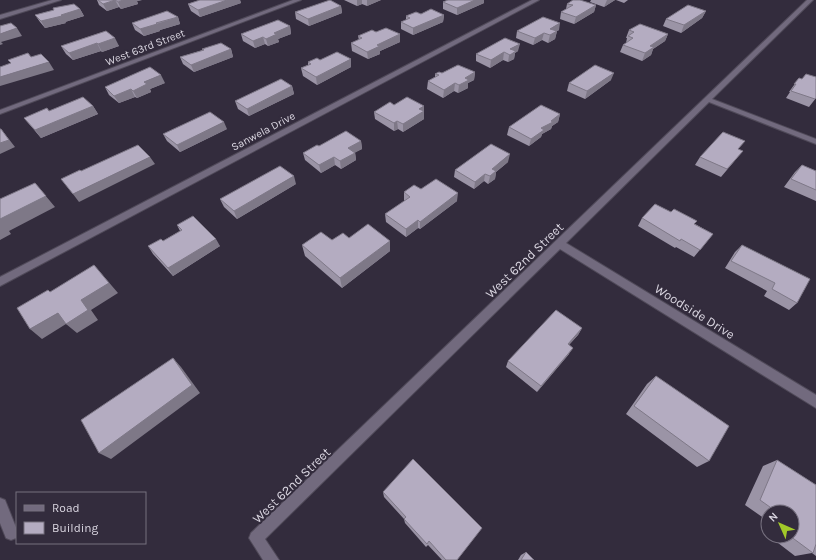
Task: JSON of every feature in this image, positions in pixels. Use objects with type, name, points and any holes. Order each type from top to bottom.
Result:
[{"type":"street","points":[[0,17],[58,0]]},
{"type":"street","name":"West 63rd Street","points":[[0,112],[298,0]]},
{"type":"street","name":"Sanwela Drive","points":[[0,282],[536,0]]},
{"type":"street","name":"West 62nd Street","points":[[272,560],[256,538],[709,100],[810,0]]},
{"type":"street","points":[[709,100],[816,142]]},
{"type":"street","name":"Woodside Drive","points":[[560,244],[816,402]]},
{"type":"street","points":[[0,504],[11,533]]},
{"type":"building","points":[[98,0],[115,0],[103,4]]},
{"type":"building","points":[[200,0],[227,0],[198,10],[188,4]]},
{"type":"building","points":[[330,0],[341,6],[308,19],[295,12]]},
{"type":"building","points":[[448,0],[475,0],[457,8],[443,2]]},
{"type":"building","points":[[573,0],[580,0],[596,5],[576,17],[561,12],[573,5],[567,4]]},
{"type":"building","points":[[74,4],[80,9],[61,15],[62,16],[41,21],[35,15],[54,10],[53,8]]},
{"type":"building","points":[[688,5],[706,11],[684,25],[666,19]]},
{"type":"building","points":[[431,9],[444,15],[413,28],[401,22],[410,18],[406,16],[416,12],[421,14]]},
{"type":"building","points":[[167,11],[178,17],[140,29],[132,23]]},
{"type":"building","points":[[543,17],[560,23],[550,29],[557,31],[550,35],[544,33],[535,38],[517,31]]},
{"type":"building","points":[[278,20],[290,26],[274,33],[277,34],[266,39],[263,37],[253,41],[241,34]]},
{"type":"building","points":[[11,23],[17,28],[0,34],[0,26]]},
{"type":"building","points":[[640,24],[668,34],[650,46],[654,47],[645,53],[623,45],[633,38],[628,36],[634,32],[629,30]]},
{"type":"building","points":[[386,28],[400,34],[377,45],[380,46],[367,52],[351,43],[362,38],[358,36],[372,30],[376,32]]},
{"type":"building","points":[[106,31],[115,38],[69,53],[61,46]]},
{"type":"building","points":[[505,38],[520,44],[510,49],[516,51],[510,55],[504,52],[491,60],[476,54]]},
{"type":"building","points":[[221,43],[231,49],[191,65],[180,57],[204,50],[202,49]]},
{"type":"building","points":[[337,52],[351,59],[316,77],[301,68],[311,64],[308,62],[317,58],[320,60]]},
{"type":"building","points":[[28,53],[31,57],[41,54],[49,62],[0,77],[0,67],[11,63],[8,60]]},
{"type":"building","points":[[458,65],[475,72],[465,78],[469,80],[459,85],[455,83],[444,90],[428,81],[439,75],[435,74],[439,72],[442,73]]},
{"type":"building","points":[[595,65],[614,73],[587,91],[569,83]]},
{"type":"building","points":[[150,67],[161,75],[144,82],[147,84],[133,91],[131,89],[114,96],[105,87]]},
{"type":"building","points":[[806,74],[816,77],[815,99],[791,91],[799,78],[802,79]]},
{"type":"building","points":[[281,79],[292,86],[247,109],[235,101]]},
{"type":"building","points":[[83,97],[93,106],[35,130],[24,118],[47,108],[49,111]]},
{"type":"building","points":[[407,97],[424,106],[419,109],[424,111],[403,124],[397,121],[394,123],[374,112],[390,102],[394,105]]},
{"type":"building","points":[[541,105],[560,114],[551,121],[553,122],[541,128],[544,130],[531,139],[509,127]]},
{"type":"building","points":[[210,112],[224,122],[177,145],[163,134]]},
{"type":"building","points":[[1,129],[9,140],[0,143]]},
{"type":"building","points":[[346,131],[361,141],[348,148],[355,153],[340,161],[334,157],[319,165],[303,153],[317,145],[319,146]]},
{"type":"building","points":[[723,132],[745,141],[738,149],[743,151],[727,169],[700,157]]},
{"type":"building","points":[[491,144],[510,154],[492,169],[496,171],[490,176],[485,174],[475,182],[455,170]]},
{"type":"building","points":[[138,145],[150,157],[73,194],[61,179],[80,170],[81,171]]},
{"type":"building","points":[[802,165],[816,171],[816,190],[791,179]]},
{"type":"building","points":[[280,166],[294,176],[234,211],[220,199]]},
{"type":"building","points":[[436,179],[458,193],[420,222],[418,220],[406,229],[385,214],[410,197],[404,192],[414,185],[421,189]]},
{"type":"building","points":[[35,183],[46,196],[0,219],[0,199]]},
{"type":"building","points":[[655,204],[671,212],[674,209],[697,221],[694,224],[713,234],[700,250],[681,239],[680,241],[642,218]]},
{"type":"building","points":[[193,216],[216,239],[168,268],[148,246],[161,239],[163,241],[182,230],[177,225]]},
{"type":"building","points":[[368,224],[390,241],[340,278],[302,245],[321,232],[332,240],[343,233],[349,238]]},
{"type":"building","points":[[742,245],[810,279],[797,303],[772,289],[775,283],[731,261]]},
{"type":"building","points":[[94,265],[109,283],[81,300],[88,310],[66,324],[58,313],[30,329],[17,308],[48,290],[50,292]]},
{"type":"building","points":[[556,310],[582,328],[568,344],[573,348],[541,386],[508,361]]},
{"type":"building","points":[[173,358],[192,385],[99,453],[81,420]]},
{"type":"building","points":[[656,376],[729,426],[709,461],[634,406]]},
{"type":"building","points":[[413,459],[482,528],[457,560],[446,560],[429,541],[427,544],[404,519],[406,517],[383,492]]},
{"type":"building","points":[[777,460],[816,485],[816,544],[813,553],[800,543],[800,504],[766,504],[760,500]]},
{"type":"building","points":[[526,552],[534,560],[521,560]]}]
